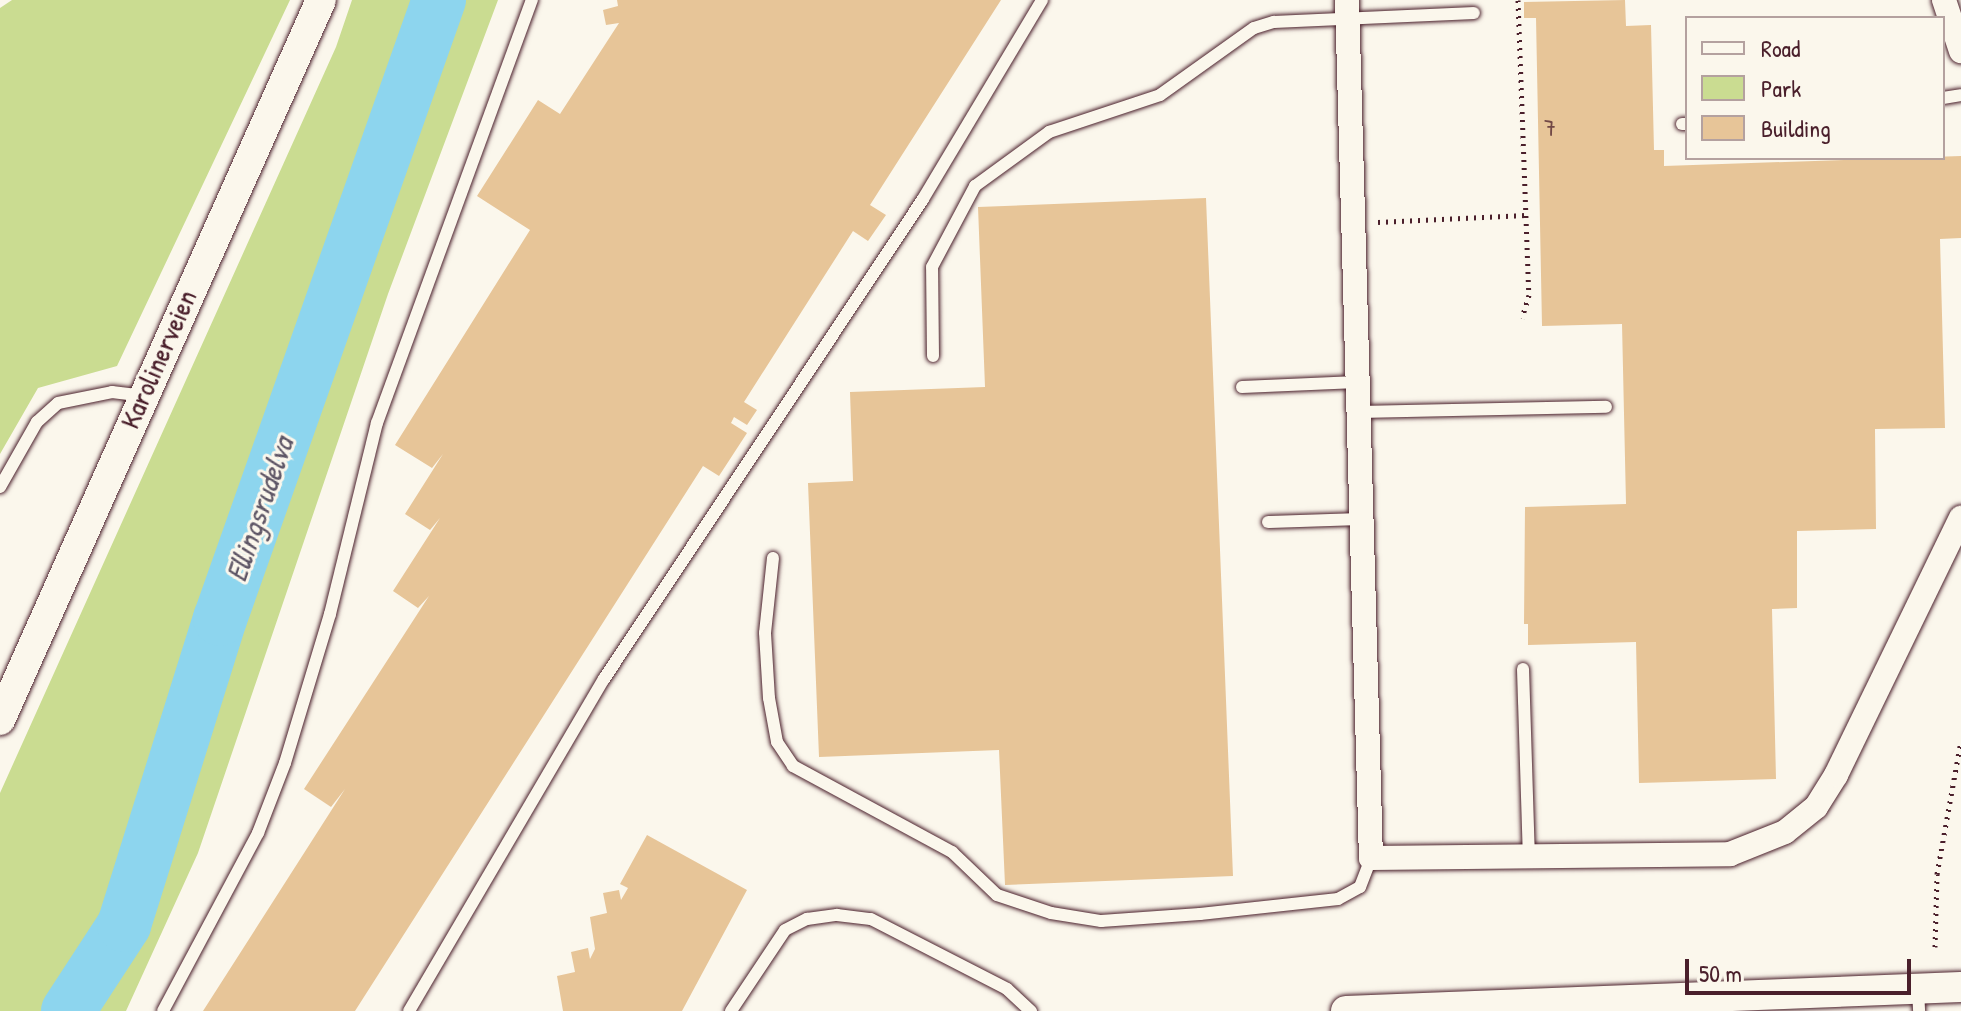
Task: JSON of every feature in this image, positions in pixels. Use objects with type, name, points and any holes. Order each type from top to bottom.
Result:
[{"type":"street","name":"Karolinerveien","points":[[0,720],[321,0]]},
{"type":"street","points":[[1944,0],[1961,51]]},
{"type":"street","points":[[1347,9],[1371,858],[1730,854],[1785,832],[1816,807],[1836,775],[1961,518]]},
{"type":"street","points":[[1346,1011],[1918,1001],[1961,987]]},
{"type":"lane","points":[[163,1011],[258,833],[285,763],[330,614],[377,423],[532,0]]},
{"type":"lane","points":[[409,1011],[604,679],[923,199],[1042,0]]},
{"type":"lane","points":[[933,356],[932,267],[975,186],[1049,132],[1160,95],[1254,28],[1347,9],[1474,13]]},
{"type":"lane","points":[[1242,387],[1357,382]]},
{"type":"lane","points":[[0,487],[37,422],[58,403],[112,392],[143,396]]},
{"type":"lane","points":[[1359,412],[1606,407]]},
{"type":"lane","points":[[1268,522],[1362,519]]},
{"type":"lane","points":[[773,558],[765,633],[769,698],[777,742],[793,766],[952,852],[997,895],[1051,913],[1101,921],[1200,914],[1338,899],[1360,887],[1371,858]]},
{"type":"lane","points":[[1523,669],[1529,856]]},
{"type":"lane","points":[[731,1011],[769,947],[785,930],[807,919],[837,915],[871,919],[1007,989],[1031,1011]]},
{"type":"path","points":[[1518,0],[1529,295],[1522,318]]},
{"type":"path","points":[[1353,223],[1526,215]]},
{"type":"path","points":[[1935,947],[1937,874],[1961,741]]},
{"type":"green space","points":[[12,0],[290,0],[117,366],[38,388],[0,454],[0,8]]},
{"type":"green space","points":[[352,0],[498,0],[388,294],[198,853],[126,1011],[0,1011],[0,793],[336,47]]},
{"type":"building","points":[[617,0],[1001,0],[870,205],[886,215],[868,241],[853,231],[744,402],[757,410],[747,425],[734,417],[731,423],[747,433],[719,476],[703,466],[355,1011],[203,1011],[345,789],[331,807],[304,789],[429,596],[418,608],[393,591],[440,518],[430,530],[405,514],[443,454],[432,468],[395,445],[530,230],[477,196],[538,100],[560,114],[619,23],[606,25],[603,10],[618,6]]},
{"type":"building","points":[[1625,0],[1626,26],[1651,25],[1654,150],[1664,150],[1664,166],[1945,160],[1945,157],[1961,156],[1961,238],[1940,239],[1945,428],[1875,429],[1876,529],[1797,531],[1797,608],[1772,609],[1776,779],[1639,783],[1636,642],[1528,645],[1528,624],[1524,624],[1525,507],[1626,504],[1622,324],[1542,326],[1536,18],[1524,18],[1524,2]]},
{"type":"building","points":[[1206,198],[1233,876],[1005,885],[999,750],[819,757],[808,483],[853,481],[850,392],[985,387],[978,207]]},
{"type":"building","points":[[647,835],[747,890],[682,1011],[563,1011],[557,976],[575,972],[571,952],[588,948],[590,959],[595,949],[590,917],[607,913],[603,893],[619,890],[621,900],[628,888],[620,884]]},
{"type":"waterway","name":"Ellingsrudelva","points":[[68,1011],[124,925],[220,619],[439,0]]}]
